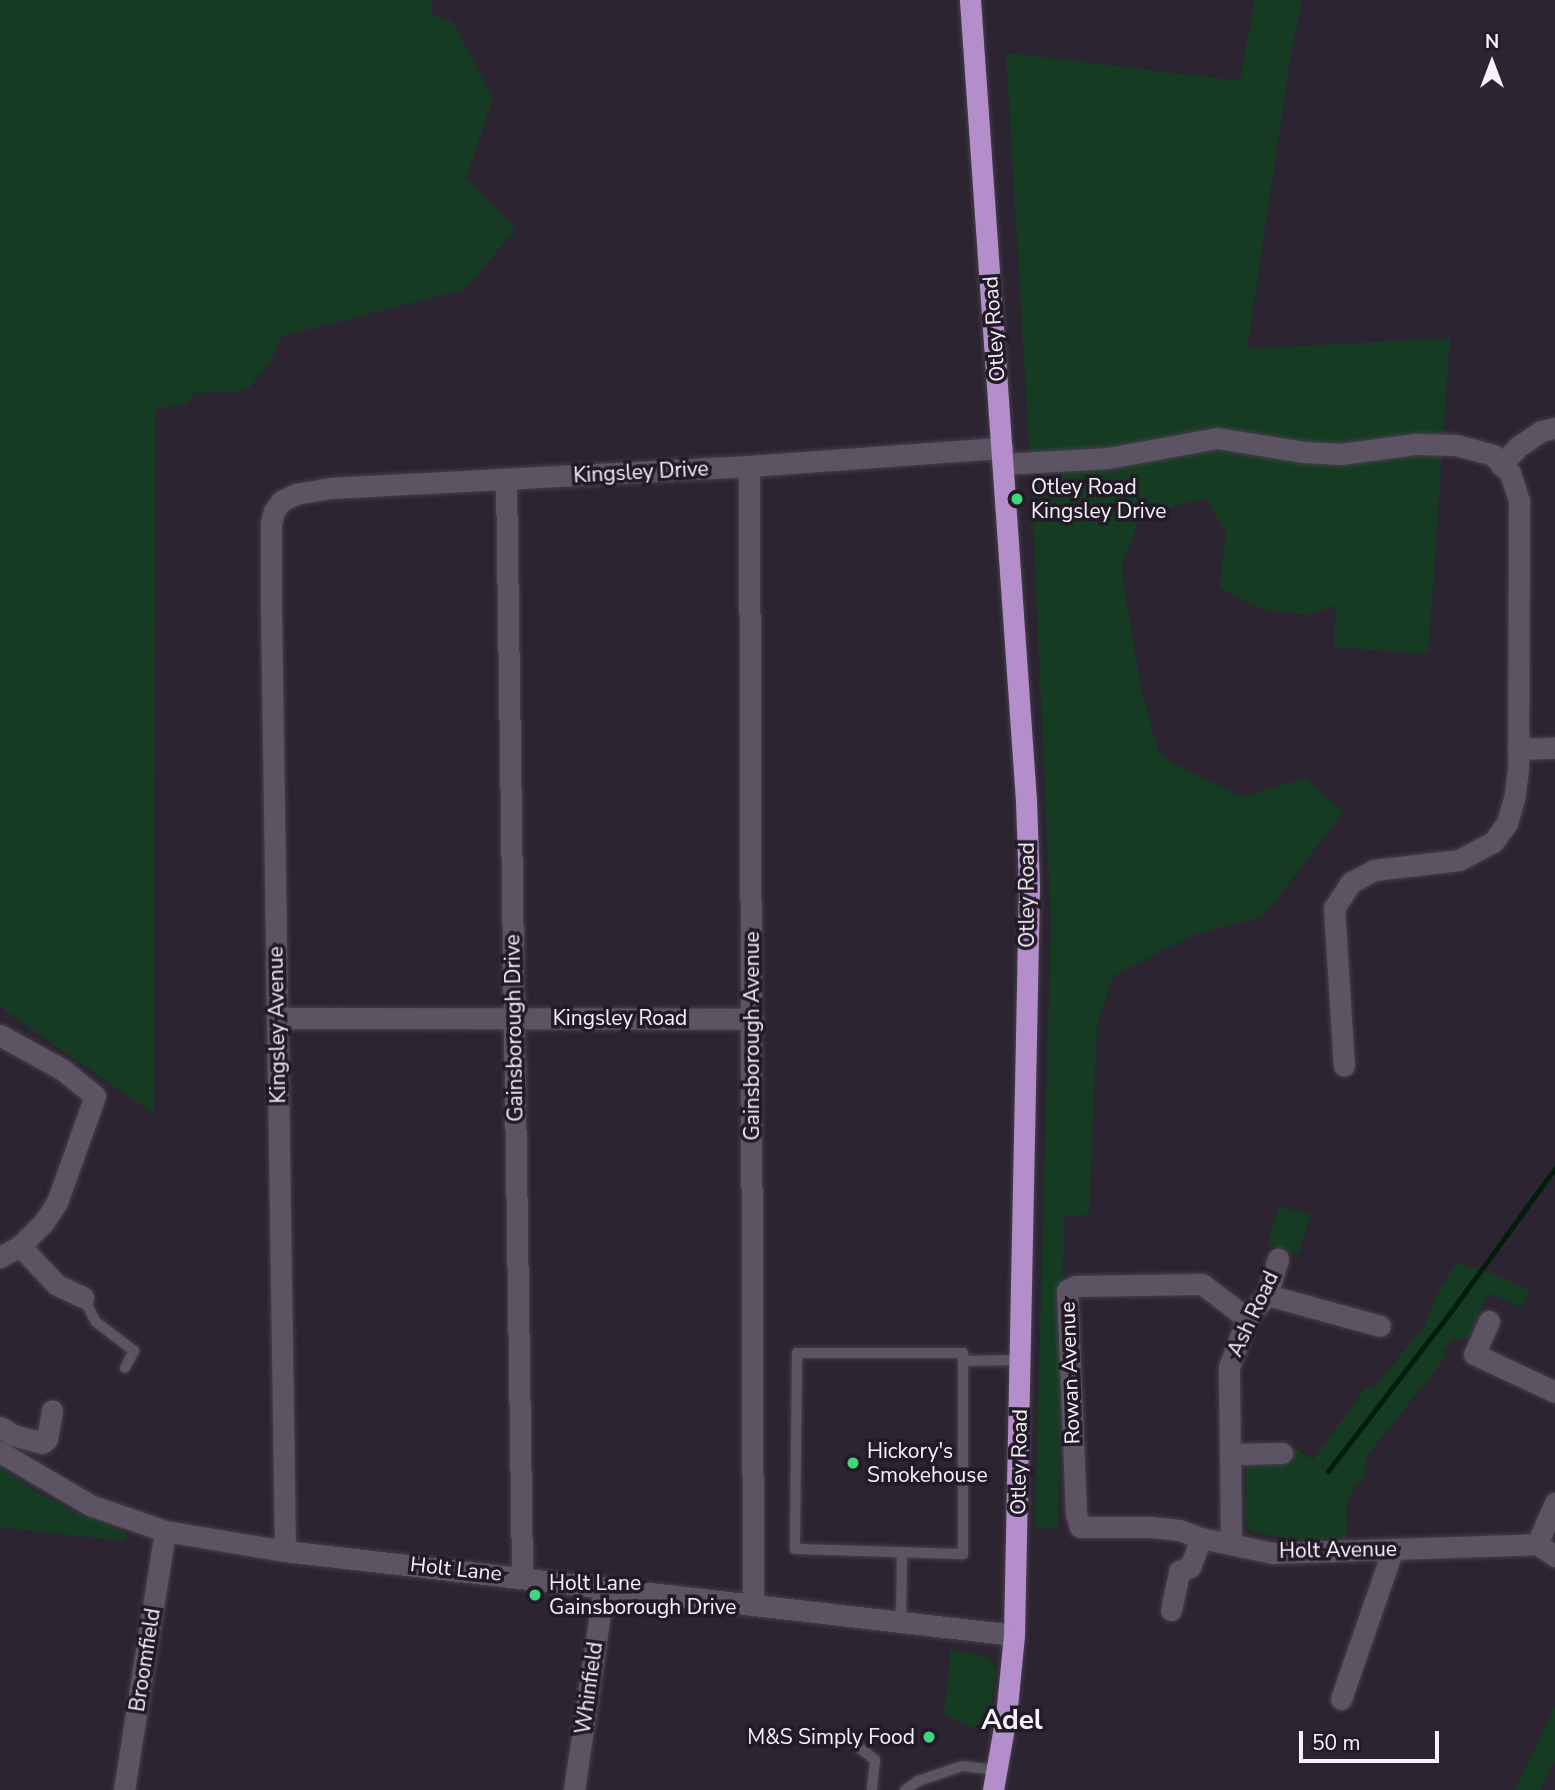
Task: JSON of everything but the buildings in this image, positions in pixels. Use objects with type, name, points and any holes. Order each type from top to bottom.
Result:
[{"type":"highway","name":"Otley Road","points":[[970,0],[1003,456],[1029,888],[1014,1635],[1006,1716],[995,1780]]},
{"type":"street","points":[[1344,1066],[1334,908],[1351,882],[1374,870],[1459,860],[1493,842],[1507,823],[1515,795],[1518,749],[1519,500],[1510,473],[1502,464],[1519,446],[1541,431],[1555,428]]},
{"type":"street","name":"Kingsley Drive","points":[[281,502],[296,494],[331,488],[1003,456],[1108,458],[1217,438],[1303,452],[1340,454],[1416,444],[1457,445],[1493,455],[1502,464]]},
{"type":"street","name":"Gainsborough Avenue","points":[[749,466],[753,1605]]},
{"type":"street","name":"Gainsborough Drive","points":[[506,480],[522,1576]]},
{"type":"street","name":"Kingsley Avenue","points":[[281,502],[274,511],[271,523],[285,1551]]},
{"type":"street","points":[[1518,749],[1555,748]]},
{"type":"street","name":"Kingsley Road","points":[[277,1018],[753,1019]]},
{"type":"street","points":[[0,1035],[63,1070],[95,1096],[57,1202],[44,1222],[20,1246],[0,1257]]},
{"type":"street","points":[[20,1246],[57,1285],[83,1297]]},
{"type":"street","name":"Ash Road","points":[[1231,1542],[1229,1367],[1247,1318],[1267,1295],[1278,1259]]},
{"type":"street","name":"Rowan Avenue","points":[[1201,1538],[1179,1530],[1152,1527],[1080,1527],[1076,1514],[1067,1290],[1076,1286],[1202,1284],[1247,1318]]},
{"type":"street","points":[[1267,1295],[1380,1326]]},
{"type":"street","points":[[1489,1321],[1474,1354],[1555,1392]]},
{"type":"street","points":[[0,1427],[13,1435],[42,1443],[47,1439],[52,1410]]},
{"type":"street","name":"Holt Lane","points":[[0,1452],[90,1505],[165,1531],[285,1551],[522,1576],[1014,1635]]},
{"type":"street","points":[[1232,1454],[1282,1453]]},
{"type":"street","points":[[1546,1550],[1555,1503]]},
{"type":"street","name":"Broomfield","points":[[124,1790],[165,1531]]},
{"type":"street","points":[[1171,1610],[1179,1571],[1190,1567],[1201,1538]]},
{"type":"street","name":"Holt Avenue","points":[[1201,1538],[1231,1542],[1272,1553],[1393,1549],[1546,1550]]},
{"type":"street","points":[[1341,1699],[1393,1549]]},
{"type":"street","name":"Whinfield","points":[[575,1790],[604,1587]]},
{"type":"lane","points":[[83,1297],[96,1322],[134,1351],[125,1368]]},
{"type":"lane","points":[[797,1353],[963,1353],[963,1361],[963,1553],[795,1549],[797,1353]]},
{"type":"lane","points":[[963,1361],[1020,1360]]},
{"type":"lane","points":[[901,1622],[902,1552]]},
{"type":"lane","points":[[856,1745],[875,1760],[872,1790]]},
{"type":"lane","points":[[905,1790],[918,1781],[962,1766],[995,1780]]},
{"type":"green space","points":[[0,0],[432,0],[432,14],[453,22],[493,97],[466,178],[516,229],[464,290],[281,336],[272,359],[249,388],[239,392],[193,393],[189,403],[155,409],[154,1114],[0,1007]]},
{"type":"green space","points":[[1255,0],[1302,0],[1291,54],[1247,349],[1450,338],[1428,654],[1333,647],[1337,605],[1307,615],[1257,608],[1220,587],[1226,533],[1207,499],[1175,505],[1138,523],[1121,567],[1141,690],[1158,750],[1172,763],[1242,797],[1306,778],[1343,812],[1264,916],[1194,935],[1113,976],[1097,1025],[1089,1214],[1064,1217],[1058,1529],[1035,1526],[1051,923],[1031,476],[1006,53],[1240,81]]},
{"type":"green space","points":[[1279,1206],[1310,1215],[1298,1254],[1268,1245]]},
{"type":"green space","points":[[1457,1263],[1490,1272],[1530,1291],[1521,1307],[1488,1293],[1468,1337],[1451,1341],[1444,1351],[1447,1355],[1367,1456],[1364,1475],[1350,1494],[1346,1506],[1347,1538],[1300,1539],[1252,1533],[1246,1526],[1245,1450],[1294,1448],[1313,1460],[1367,1386],[1373,1389],[1425,1326],[1438,1291]]},
{"type":"green space","points":[[0,1467],[41,1495],[81,1515],[126,1532],[126,1541],[0,1527]]},
{"type":"green space","points":[[951,1649],[989,1657],[997,1670],[985,1735],[944,1713]]},
{"type":"green space","points":[[1555,1706],[1555,1761],[1541,1790],[1515,1790]]},
{"type":"waterway","points":[[1328,1471],[1452,1310],[1555,1168]]},
{"type":"place","name":"Otley Road Kingsley Drive","points":[[1017,499]]},
{"type":"place","name":"Hickory's Smokehouse","points":[[853,1463]]},
{"type":"place","name":"Holt Lane Gainsborough Drive","points":[[535,1595]]},
{"type":"place","name":"M&S Simply Food","points":[[929,1737]]},
{"type":"district","name":"Adel","points":[[1012,1720]]}]
